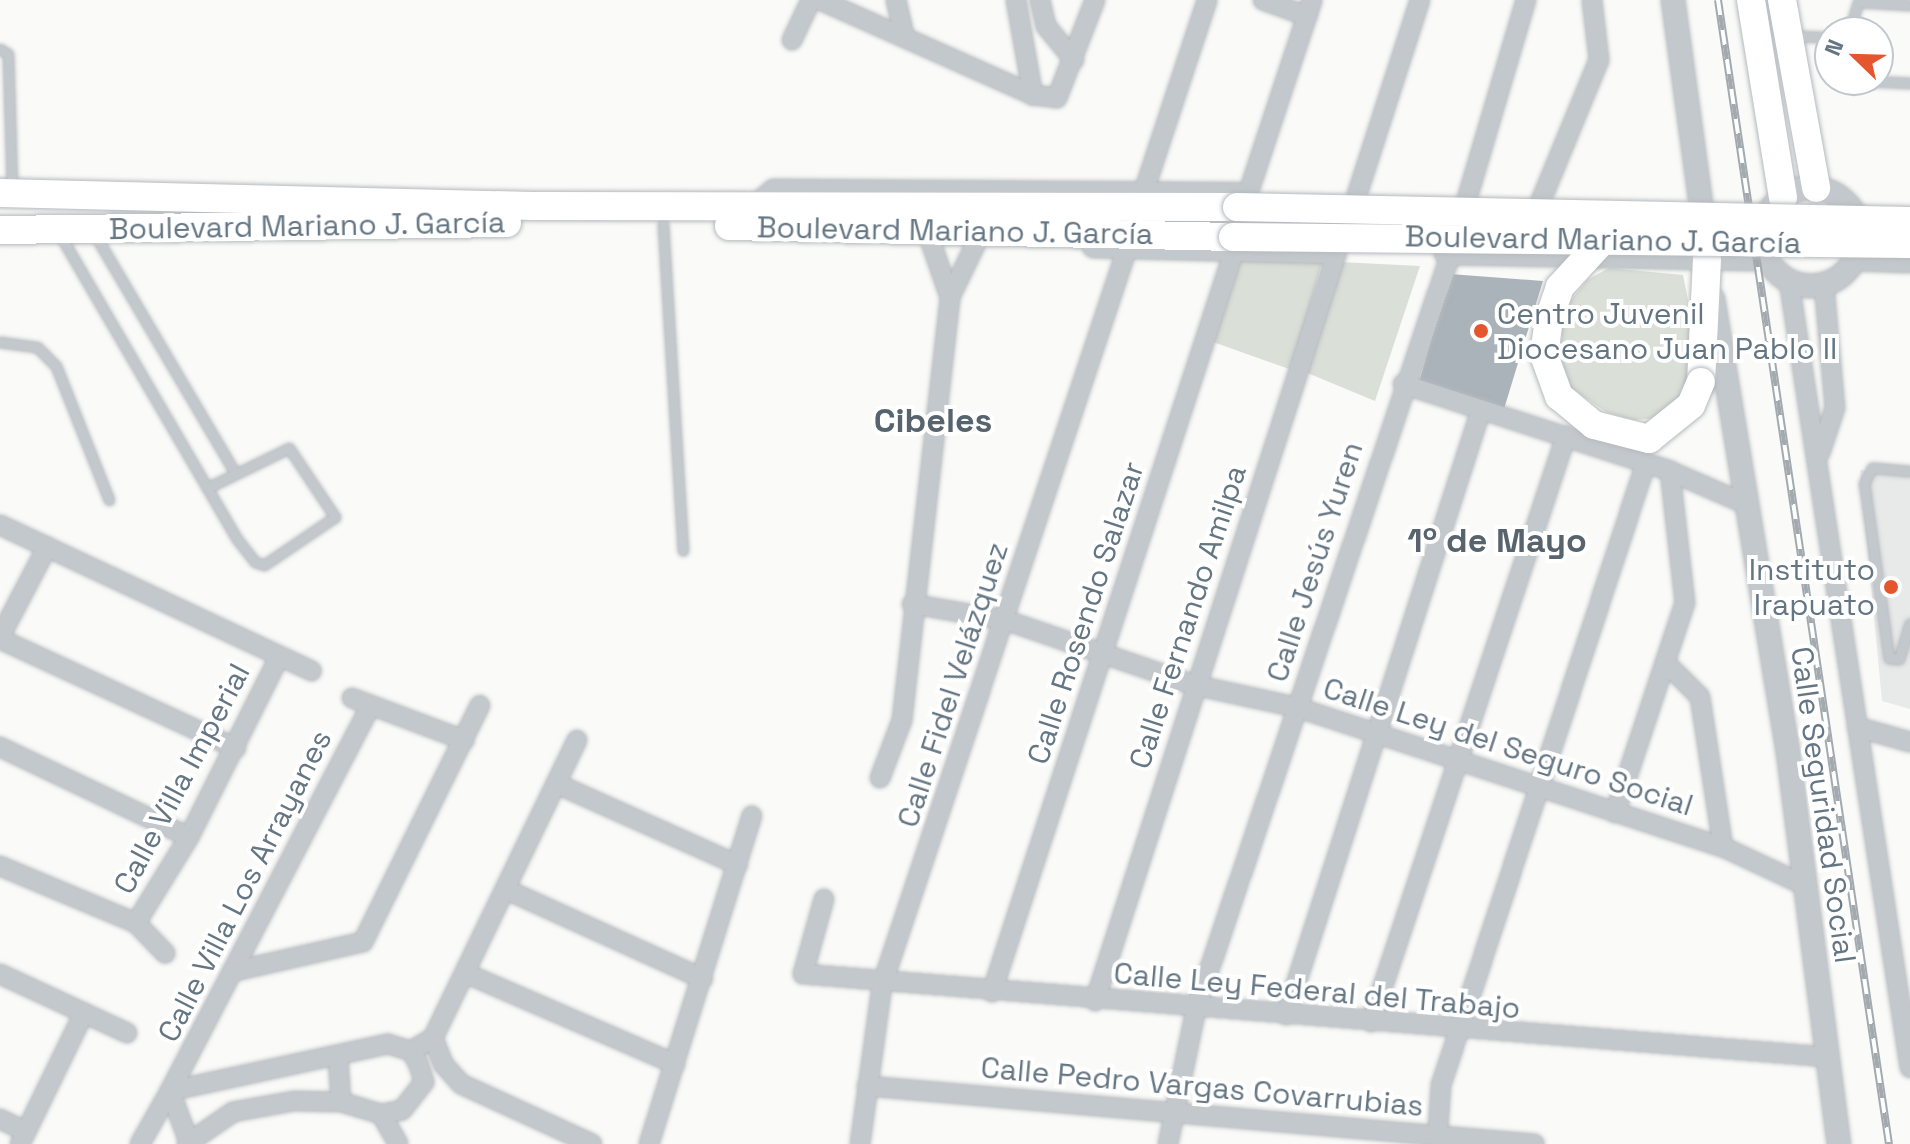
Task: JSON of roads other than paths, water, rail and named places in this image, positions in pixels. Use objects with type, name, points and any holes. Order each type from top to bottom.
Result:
[{"type":"main road","points":[[1751,0],[1776,205]]},
{"type":"main road","points":[[1782,0],[1816,188]]},
{"type":"main road","name":"Boulevard Mariano J. García","points":[[6,193],[663,225],[874,228],[1234,244],[1605,238],[1910,246]]},
{"type":"main road","name":"Boulevard Mariano J. García","points":[[0,230],[755,207],[1243,201],[1910,223]]},
{"type":"main road","points":[[1605,238],[1560,287],[1549,319],[1544,355],[1559,396],[1594,425],[1649,439],[1691,405],[1701,382],[1707,259]]},
{"type":"street","points":[[792,40],[811,0]]},
{"type":"street","points":[[820,0],[1033,95],[1057,98],[1095,0]]},
{"type":"street","points":[[896,0],[904,36]]},
{"type":"street","points":[[1016,0],[1033,95]]},
{"type":"street","points":[[1040,0],[1046,26],[1074,60]]},
{"type":"street","points":[[1144,191],[1207,0]]},
{"type":"street","points":[[1243,201],[1310,8],[1263,0]]},
{"type":"street","points":[[1356,198],[1420,0]]},
{"type":"street","name":"Calle Jesús Yuren","points":[[1168,1144],[1169,1112],[1196,1009],[1403,384],[1451,253],[1526,0]]},
{"type":"street","points":[[1540,203],[1599,60],[1592,0]]},
{"type":"street","name":"Calle Seguridad Social","points":[[1673,0],[1707,259],[1804,885],[1839,1144]]},
{"type":"street","points":[[755,207],[774,191],[1144,191],[1243,201],[1356,198],[1702,208],[1776,205],[1816,188],[1838,196],[1854,213],[1859,236],[1854,259],[1824,285],[1789,281]]},
{"type":"street","points":[[1776,205],[1762,236],[1767,259],[1789,281],[1820,453],[1857,727],[1910,1068]]},
{"type":"street","points":[[1854,213],[1910,214]]},
{"type":"street","points":[[1910,223],[1910,246]]},
{"type":"street","points":[[874,228],[1127,249],[1234,244],[1337,252],[1767,259]]},
{"type":"street","points":[[928,234],[950,297]]},
{"type":"street","points":[[880,778],[902,720],[912,604],[950,297],[979,237]]},
{"type":"street","name":"Calle Rosendo Salazar","points":[[992,992],[1234,244]]},
{"type":"street","name":"Calle Fidel Velázquez","points":[[860,1144],[882,985],[1127,249]]},
{"type":"street","name":"Calle Fernando Amilpa","points":[[1095,1001],[1194,685],[1337,252]]},
{"type":"street","points":[[1854,259],[1910,261]]},
{"type":"street","points":[[1820,453],[1835,408],[1824,285]]},
{"type":"street","points":[[1403,384],[1670,471],[1746,504]]},
{"type":"street","points":[[1286,1015],[1481,410]]},
{"type":"street","points":[[1371,1022],[1566,436]]},
{"type":"street","points":[[1437,1140],[1441,1085],[1536,789],[1646,463]]},
{"type":"street","points":[[1615,813],[1685,603],[1670,471]]},
{"type":"street","name":"Calle Villa Imperial","points":[[0,525],[312,671]]},
{"type":"street","points":[[47,547],[0,638],[236,748]]},
{"type":"street","name":"Calle Ley del Seguro Social","points":[[912,604],[1005,620],[1194,685],[1296,707],[1536,789],[1723,847],[1804,885]]},
{"type":"street","name":"Calle Villa Imperial","points":[[0,866],[136,923],[189,837],[279,657]]},
{"type":"street","points":[[1665,662],[1700,697],[1723,847]]},
{"type":"street","name":"Calle Villa Los Arrayanes","points":[[140,1144],[235,971],[361,702],[464,740]]},
{"type":"street","points":[[235,971],[363,942],[480,705]]},
{"type":"street","points":[[1857,727],[1910,742]]},
{"type":"street","points":[[411,1051],[424,1082],[402,1110],[381,1114],[341,1102],[294,1101],[233,1112],[188,1143],[170,1091],[338,1058],[388,1044],[411,1051],[433,1038],[577,740]]},
{"type":"street","points":[[0,747],[189,837]]},
{"type":"street","points":[[557,784],[738,865]]},
{"type":"street","points":[[649,1144],[752,816]]},
{"type":"street","points":[[507,890],[703,979]]},
{"type":"street","name":"Calle Ley Federal del Trabajo","points":[[824,899],[803,974],[882,985],[1286,1015],[1458,1032],[1827,1057]]},
{"type":"street","points":[[136,923],[165,953]]},
{"type":"street","points":[[465,973],[675,1064]]},
{"type":"street","points":[[0,974],[127,1033]]},
{"type":"street","points":[[0,1119],[22,1137],[84,1013]]},
{"type":"street","points":[[433,1038],[444,1065],[461,1084],[592,1144]]},
{"type":"street","points":[[338,1058],[341,1102]]},
{"type":"street","name":"Calle Pedro Vargas Covarrubias","points":[[867,1086],[1169,1112],[1437,1140],[1534,1144]]},
{"type":"street","points":[[381,1114],[398,1144]]},
{"type":"lane","points":[[1854,16],[1858,2],[1910,5]]},
{"type":"lane","points":[[1788,36],[1814,37]]},
{"type":"lane","points":[[0,49],[8,54],[6,193]]},
{"type":"lane","points":[[663,225],[683,550]]},
{"type":"lane","points":[[56,229],[207,488],[259,564],[330,526],[335,517],[289,448],[207,488]]},
{"type":"lane","points":[[92,229],[235,473]]},
{"type":"lane","points":[[0,342],[37,347],[56,366],[109,500]]},
{"type":"lane","points":[[1910,471],[1872,468],[1864,483],[1889,658],[1899,659],[1910,624]]},
{"type":"railway","points":[[1718,0],[1889,1144]]},
{"type":"place","name":"Centro Juvenil Diocesano Juan Pablo II","points":[[1481,331]]},
{"type":"place","name":"Instituto Irapuato","points":[[1891,587]]},
{"type":"district","name":"Cibeles","points":[[933,421]]},
{"type":"district","name":"1º de Mayo","points":[[1497,541]]}]
